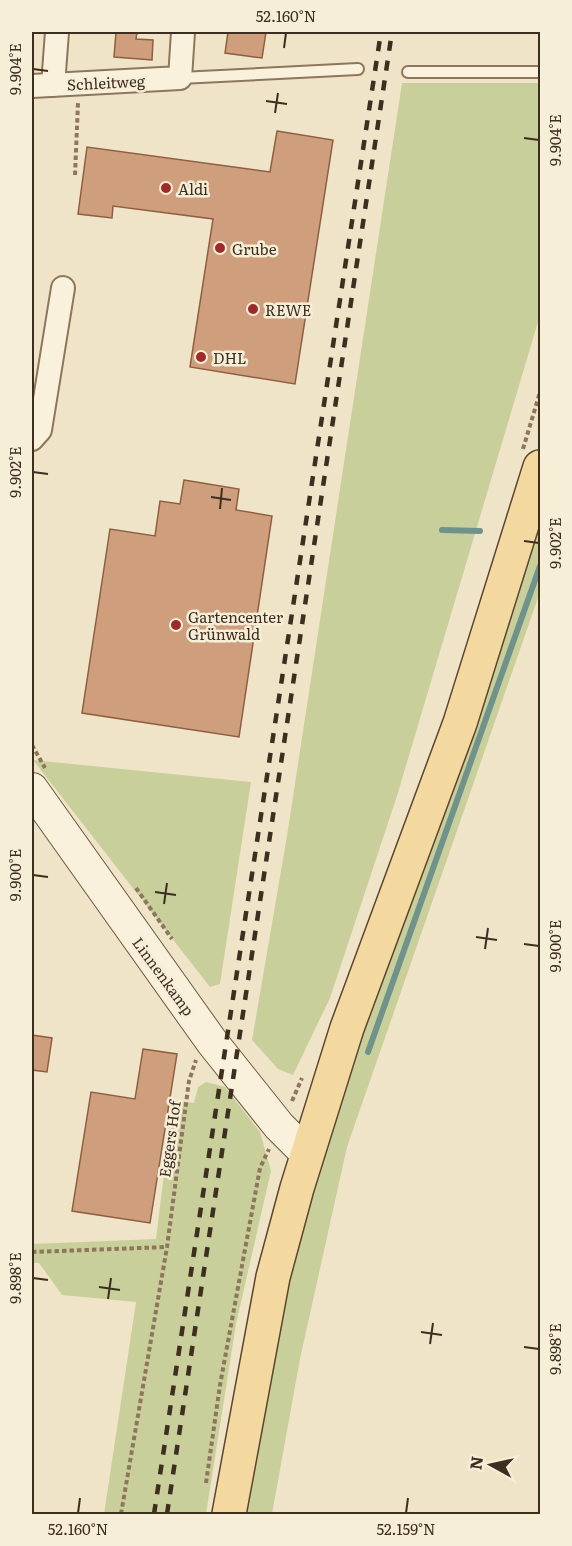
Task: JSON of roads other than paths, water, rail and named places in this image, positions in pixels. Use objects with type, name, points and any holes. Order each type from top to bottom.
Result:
[{"type":"main road","points":[[229,1515],[273,1278],[307,1154],[347,1028],[460,723],[540,467]]},
{"type":"main road","name":"Linnenkamp","points":[[32,789],[212,1042],[279,1126],[307,1154]]},
{"type":"street","points":[[42,85],[57,32]]},
{"type":"street","points":[[180,78],[183,32]]},
{"type":"street","name":"Schleitweg","points":[[42,85],[78,85],[180,78]]},
{"type":"street","points":[[32,439],[40,430],[63,288]]},
{"type":"lane","points":[[180,78],[358,69]]},
{"type":"lane","points":[[408,72],[540,72]]},
{"type":"waterway","points":[[442,530],[480,531]]},
{"type":"waterway","points":[[368,1052],[540,566]]},
{"type":"railway","points":[[154,1514],[381,32]]},
{"type":"railway","points":[[167,1514],[392,32]]},
{"type":"place","name":"Aldi","points":[[166,188]]},
{"type":"place","name":"Grube","points":[[220,248]]},
{"type":"place","name":"REWE","points":[[253,309]]},
{"type":"place","name":"DHL","points":[[201,357]]},
{"type":"place","name":"Gartencenter Grünwald","points":[[176,625]]}]
